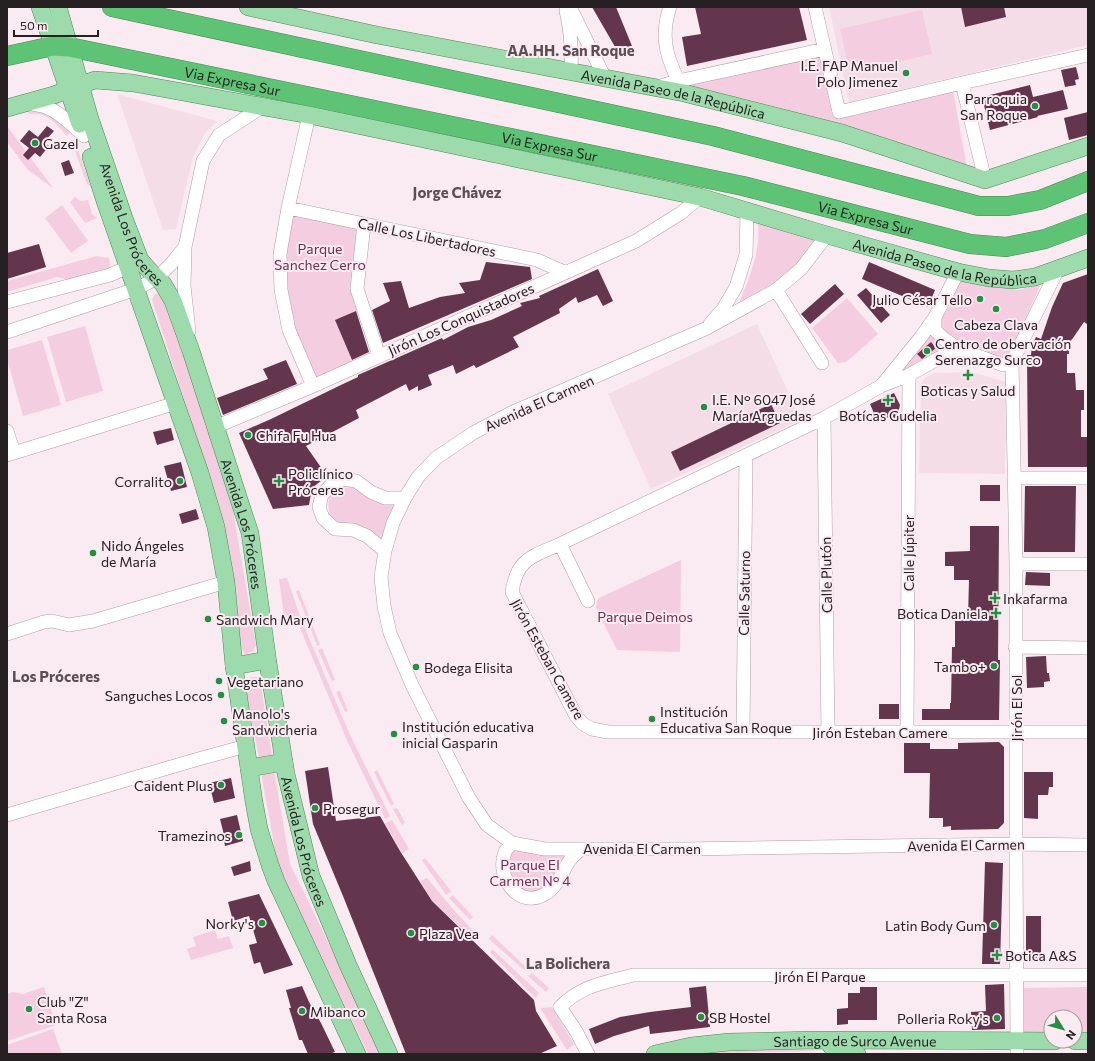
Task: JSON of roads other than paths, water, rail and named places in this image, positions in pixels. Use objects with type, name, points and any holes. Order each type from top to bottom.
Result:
[{"type":"highway","points":[[112,7],[713,136],[980,206],[1008,206],[1040,200],[1088,181]]},
{"type":"highway","name":"Via Expresa Sur","points":[[7,56],[61,47],[743,186],[970,244],[1006,247],[1045,239],[1088,223]]},
{"type":"main road","name":"Avenida Los Próceres","points":[[40,7],[61,47],[74,87],[84,136],[105,201],[200,473],[216,527],[226,582],[234,666],[259,829],[276,881],[357,1054]]},
{"type":"main road","name":"Avenida Los Próceres","points":[[58,7],[61,47]]},
{"type":"main road","name":"Avenida Paseo de la República","points":[[248,7],[377,34],[655,88],[681,87],[842,133],[985,180]]},
{"type":"main road","name":"Avenida Paseo de la República","points":[[7,108],[54,95],[96,80],[133,83],[309,115],[700,197],[958,272],[989,278],[1013,280],[1035,277],[1088,258]]},
{"type":"main road","name":"Avenida Los Próceres","points":[[74,87],[90,119],[138,256],[142,263],[168,290],[191,351],[250,533],[258,583],[267,660],[284,762],[311,876],[348,965],[390,1054]]},
{"type":"main road","points":[[985,180],[1088,146]]},
{"type":"main road","points":[[234,666],[267,660]]},
{"type":"main road","points":[[249,768],[284,762]]},
{"type":"main road","points":[[814,1040],[857,1054]]},
{"type":"main road","name":"Santiago de Surco Avenue","points":[[655,1054],[690,1046],[713,1043],[814,1040],[1017,1048],[1043,1043]]},
{"type":"street","points":[[565,7],[570,26],[572,47],[571,72]]},
{"type":"street","points":[[570,7],[605,78]]},
{"type":"street","points":[[670,7],[666,20],[664,38],[669,59],[681,87],[825,49]]},
{"type":"street","points":[[815,7],[839,112],[1088,55]]},
{"type":"street","points":[[962,83],[985,180]]},
{"type":"street","points":[[25,103],[53,110],[84,136]]},
{"type":"street","points":[[191,351],[184,286],[184,247],[203,161],[218,135],[262,107]]},
{"type":"street","points":[[309,115],[288,208],[280,254],[280,290],[289,330],[313,386]]},
{"type":"street","name":"Jirón Los Conquistadores","points":[[215,427],[313,386],[564,272],[636,241],[681,213],[700,197]]},
{"type":"street","name":"Calle Los Libertadores","points":[[288,208],[537,260],[564,272]]},
{"type":"street","points":[[706,329],[723,308],[736,286],[746,255],[748,211]]},
{"type":"street","points":[[364,224],[357,289],[380,356]]},
{"type":"street","name":"Avenida El Carmen","points":[[827,235],[801,269],[776,290],[706,329],[513,412],[473,433],[436,458],[418,477],[405,498],[393,523],[385,551],[381,577],[384,606],[390,633],[412,685],[469,798],[487,825],[512,843],[545,849],[685,849],[1016,844],[1088,845]]},
{"type":"street","points":[[7,332],[136,289],[157,278],[171,264],[184,247]]},
{"type":"street","points":[[7,302],[110,275],[128,267]]},
{"type":"street","points":[[935,317],[936,330],[944,339],[959,348],[1003,365],[1012,362],[1058,269]]},
{"type":"street","name":"Jirón Esteban Camere","points":[[881,386],[921,337],[935,317],[958,272]]},
{"type":"street","points":[[776,290],[822,362]]},
{"type":"street","name":"Jirón Esteban Camere","points":[[959,348],[909,375],[881,386],[824,418],[530,557],[521,566],[514,578],[512,592],[576,716],[583,724],[592,729],[608,732],[1088,732]]},
{"type":"street","name":"Jirón El Sol","points":[[1012,362],[1016,564],[1017,1048]]},
{"type":"street","name":"Calle Júpiter","points":[[907,731],[909,375]]},
{"type":"street","points":[[7,431],[10,454],[176,403]]},
{"type":"street","name":"Calle Plutón","points":[[824,418],[828,732]]},
{"type":"street","name":"Calle Saturno","points":[[742,732],[746,455]]},
{"type":"street","points":[[1014,478],[1088,478]]},
{"type":"street","points":[[385,551],[367,536],[353,530],[335,529],[323,518],[319,507],[322,495],[330,486],[343,480],[356,481],[371,492],[385,498],[405,498]]},
{"type":"street","points":[[560,544],[588,601]]},
{"type":"street","points":[[1016,564],[1088,564]]},
{"type":"street","points":[[7,634],[44,622],[52,621],[69,625],[81,624],[226,582]]},
{"type":"street","points":[[1015,647],[1088,648]]},
{"type":"street","points":[[7,815],[246,746]]},
{"type":"street","points":[[512,843],[505,851],[502,864],[505,880],[513,891],[523,898],[535,898],[545,895],[554,888],[571,860],[581,849]]},
{"type":"street","name":"Jirón El Parque","points":[[588,1054],[576,1031],[560,1007],[567,1000],[590,986],[633,975],[1088,975]]},
{"type":"place","name":"I.E. FAP Manuel Polo Jimenez","points":[[906,73]]},
{"type":"place","name":"Parroquia San Roque","points":[[1035,106]]},
{"type":"place","name":"Gazel","points":[[35,143]]},
{"type":"place","name":"Julio César Tello","points":[[980,299]]},
{"type":"place","name":"Cabeza Clava","points":[[996,309]]},
{"type":"place","name":"Centro de obervación Serenazgo Surco","points":[[927,351]]},
{"type":"place","name":"Boticas y Salud","points":[[968,375]]},
{"type":"place","name":"Botícas Gudelia","points":[[888,400]]},
{"type":"place","name":"I.E. N° 6047 José María Arguedas","points":[[704,407]]},
{"type":"place","name":"Chifa Fu Hua","points":[[248,435]]},
{"type":"place","name":"Corralito","points":[[180,481]]},
{"type":"place","name":"Policlínico Próceres","points":[[279,481]]},
{"type":"place","name":"Nido Ángeles de María","points":[[93,553]]},
{"type":"place","name":"Inkafarma","points":[[995,598]]},
{"type":"place","name":"Botica Daniela","points":[[996,613]]},
{"type":"place","name":"Sandwich Mary","points":[[208,619]]},
{"type":"place","name":"Tambo+","points":[[994,666]]},
{"type":"place","name":"Bodega Elisita","points":[[416,667]]},
{"type":"place","name":"Vegetariano","points":[[219,681]]},
{"type":"place","name":"Sanguches Locos","points":[[221,695]]},
{"type":"place","name":"Institución Educativa San Roque","points":[[652,719]]},
{"type":"place","name":"Manolo's Sandwicheria","points":[[224,721]]},
{"type":"place","name":"Institución educativa inicial Gasparin","points":[[394,734]]},
{"type":"place","name":"Caident Plus","points":[[221,785]]},
{"type":"place","name":"Prosegur","points":[[315,808]]},
{"type":"place","name":"Tramezinos","points":[[239,835]]},
{"type":"place","name":"Norky's","points":[[262,923]]},
{"type":"place","name":"Latin Body Gum","points":[[994,925]]},
{"type":"place","name":"Plaza Vea","points":[[411,933]]},
{"type":"place","name":"Botica A&S","points":[[997,955]]},
{"type":"place","name":"Club \"Z\" Santa Rosa","points":[[29,1009]]},
{"type":"place","name":"Mibanco","points":[[302,1011]]},
{"type":"place","name":"SB Hostel","points":[[701,1017]]},
{"type":"place","name":"Polleria Roky's","points":[[997,1018]]},
{"type":"district","name":"AA.HH. San Roque","points":[[571,50]]},
{"type":"district","name":"Jorge Chávez","points":[[457,192]]},
{"type":"district","name":"Los Próceres","points":[[56,676]]},
{"type":"district","name":"La Bolichera","points":[[568,963]]},
{"type":"park label","name":"Parque Sanchez Cerro","points":[[320,256]]},
{"type":"park label","name":"Parque Deimos","points":[[645,616]]},
{"type":"park label","name":"Parque El Carmen N° 4","points":[[530,872]]}]
